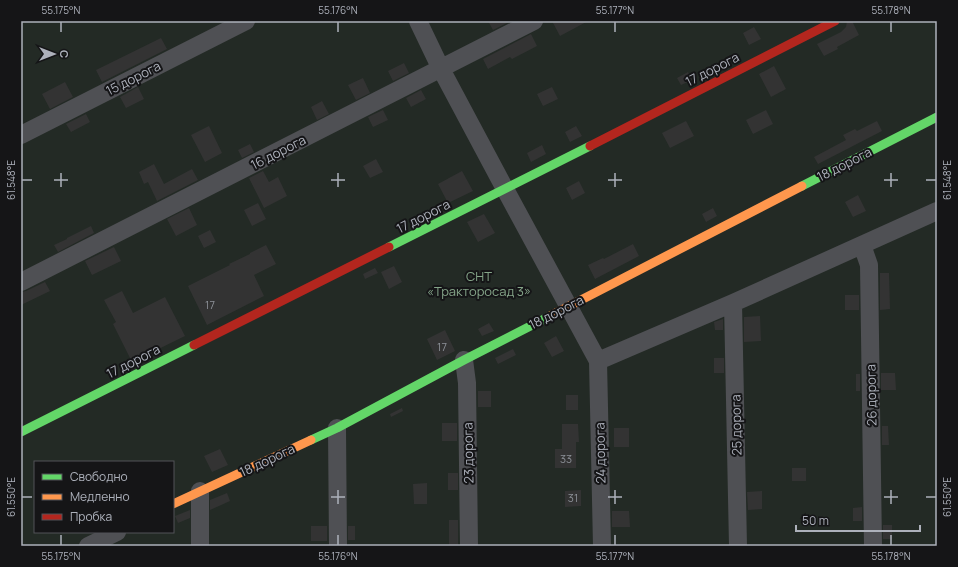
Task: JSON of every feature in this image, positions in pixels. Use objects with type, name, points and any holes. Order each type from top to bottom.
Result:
[{"type":"street","name":"15 дорога","points":[[21,135],[246,21]]},
{"type":"street","points":[[418,21],[441,69],[504,189],[598,361],[733,303],[937,210]]},
{"type":"street","name":"16 дорога","points":[[21,282],[534,21]]},
{"type":"street","name":"17 дорога","points":[[21,432],[835,21]]},
{"type":"street","name":"18 дорога","points":[[174,504],[337,428],[568,306],[937,117]]},
{"type":"street","name":"26 дорога","points":[[862,244],[870,265],[873,546]]},
{"type":"street","name":"25 дорога","points":[[733,303],[738,546]]},
{"type":"street","name":"23 дорога","points":[[464,360],[467,383],[469,546]]},
{"type":"street","name":"24 дорога","points":[[598,361],[602,546]]},
{"type":"street","points":[[337,428],[338,546]]},
{"type":"street","points":[[200,491],[200,546]]},
{"type":"street","points":[[88,546],[115,533]]},
{"type":"green space","name":"СНТ «Тракторосад 3»","points":[[21,21],[937,21],[937,546],[21,546]]},
{"type":"building","points":[[488,21],[511,21],[493,30]]},
{"type":"building","points":[[552,21],[588,21],[560,36]]},
{"type":"building","points":[[847,21],[852,21],[859,35],[837,47],[838,49],[824,56],[817,44],[841,32],[846,27]]},
{"type":"building","points":[[754,27],[761,39],[749,45],[743,33]]},
{"type":"building","points":[[531,34],[537,46],[512,59],[510,57],[488,69],[483,59]]},
{"type":"building","points":[[161,38],[167,49],[102,82],[96,70]]},
{"type":"building","points":[[404,63],[409,73],[393,81],[388,71]]},
{"type":"building","points":[[774,66],[786,89],[771,97],[759,74]]},
{"type":"building","points":[[688,72],[692,80],[681,85],[677,78]]},
{"type":"building","points":[[363,78],[370,93],[356,100],[348,85]]},
{"type":"building","points":[[65,82],[73,97],[50,109],[42,94]]},
{"type":"building","points":[[138,87],[144,99],[126,108],[120,97]]},
{"type":"building","points":[[552,87],[558,99],[543,106],[537,94]]},
{"type":"building","points":[[421,90],[426,99],[411,107],[406,98]]},
{"type":"building","points":[[322,101],[329,114],[317,120],[311,107]]},
{"type":"building","points":[[383,110],[388,120],[373,127],[368,117]]},
{"type":"building","points":[[766,110],[773,124],[753,134],[746,120]]},
{"type":"building","points":[[86,114],[90,122],[71,132],[66,124]]},
{"type":"building","points":[[686,121],[694,136],[670,148],[662,133]]},
{"type":"building","points":[[877,121],[882,131],[818,164],[814,157],[846,140],[843,135],[855,129],[857,131]]},
{"type":"building","points":[[209,126],[222,153],[205,162],[191,135]]},
{"type":"building","points":[[576,126],[582,136],[570,142],[565,132]]},
{"type":"building","points":[[250,144],[254,152],[242,158],[238,150]]},
{"type":"building","points":[[542,145],[546,154],[531,162],[527,153]]},
{"type":"building","points":[[376,159],[383,172],[370,178],[363,166]]},
{"type":"building","points":[[154,164],[164,184],[192,169],[198,180],[157,201],[148,182],[144,184],[139,172]]},
{"type":"building","points":[[263,171],[269,182],[278,177],[287,196],[264,208],[249,178]]},
{"type":"building","points":[[462,171],[473,191],[448,203],[438,184]]},
{"type":"building","points":[[579,181],[585,193],[572,200],[566,188]]},
{"type":"building","points":[[858,195],[866,211],[853,217],[845,202]]},
{"type":"building","points":[[258,203],[266,219],[252,226],[244,210]]},
{"type":"building","points":[[189,208],[197,225],[176,236],[167,219]]},
{"type":"building","points":[[713,208],[717,216],[706,222],[702,214]]},
{"type":"building","points":[[484,214],[495,233],[478,242],[467,222]]},
{"type":"building","points":[[91,226],[94,233],[58,252],[54,245]]},
{"type":"building","points":[[210,230],[216,242],[204,248],[198,236]]},
{"type":"building","points":[[633,244],[639,256],[595,279],[588,265],[603,258],[604,259]]},
{"type":"building","points":[[266,245],[276,264],[254,275],[264,296],[207,325],[188,286]]},
{"type":"building","points":[[114,247],[121,261],[92,275],[85,261]]},
{"type":"building","points":[[394,266],[402,282],[389,289],[381,272]]},
{"type":"building","points":[[375,268],[378,273],[365,279],[363,274]]},
{"type":"building","points":[[880,273],[889,273],[890,309],[880,310]]},
{"type":"building","points":[[45,282],[50,291],[21,305],[21,292]]},
{"type":"building","points":[[122,291],[133,313],[165,297],[185,336],[132,362],[113,324],[116,322],[104,300]]},
{"type":"building","points":[[845,295],[859,295],[859,310],[845,310]]},
{"type":"building","points":[[760,316],[761,341],[744,342],[744,317]]},
{"type":"building","points":[[723,319],[723,330],[715,330],[714,322]]},
{"type":"building","points":[[489,323],[494,331],[482,336],[478,329]]},
{"type":"building","points":[[445,330],[455,351],[437,360],[427,339]]},
{"type":"building","points":[[556,336],[564,351],[552,357],[544,343]]},
{"type":"building","points":[[513,349],[516,355],[498,364],[495,358]]},
{"type":"building","points":[[714,358],[724,358],[724,373],[714,373]]},
{"type":"building","points":[[881,373],[895,373],[896,390],[881,390]]},
{"type":"building","points":[[856,374],[860,374],[860,391],[856,391]]},
{"type":"building","points":[[478,391],[491,391],[491,407],[478,407]]},
{"type":"building","points":[[566,395],[578,395],[578,410],[566,410]]},
{"type":"building","points":[[402,408],[403,411],[391,417],[390,414]]},
{"type":"building","points":[[442,423],[457,423],[457,441],[442,441]]},
{"type":"building","points":[[562,424],[578,424],[579,442],[576,442],[576,468],[555,468],[555,449],[562,449]]},
{"type":"building","points":[[882,426],[888,426],[889,445],[882,445]]},
{"type":"building","points":[[614,428],[629,428],[629,447],[614,447]]},
{"type":"building","points":[[220,449],[228,465],[212,472],[204,456]]},
{"type":"building","points":[[792,468],[806,468],[806,481],[792,481]]},
{"type":"building","points":[[448,473],[458,473],[458,490],[448,490]]},
{"type":"building","points":[[427,483],[427,504],[414,504],[413,484]]},
{"type":"building","points":[[581,490],[581,506],[565,507],[565,491]]},
{"type":"building","points":[[762,491],[762,509],[748,510],[747,492]]},
{"type":"building","points":[[227,493],[230,501],[210,510],[210,500]]},
{"type":"building","points":[[862,507],[862,521],[853,521],[853,508]]},
{"type":"building","points":[[190,510],[190,518],[178,523],[175,516]]},
{"type":"building","points":[[612,511],[629,511],[630,527],[612,527]]},
{"type":"building","points":[[449,520],[458,520],[458,545],[449,545]]},
{"type":"building","points":[[883,525],[892,525],[892,539],[883,539]]},
{"type":"building","points":[[311,526],[327,526],[327,541],[311,541]]},
{"type":"building","points":[[348,526],[355,526],[355,540],[348,540]]},
{"type":"traffic: fast","points":[[802,186],[937,117]]},
{"type":"traffic: fast","points":[[389,247],[590,146]]},
{"type":"traffic: fast","points":[[311,440],[337,428],[550,316]]},
{"type":"traffic: fast","points":[[21,432],[194,345]]},
{"type":"traffic: slow","points":[[550,316],[802,186]]},
{"type":"traffic: slow","points":[[174,504],[311,440]]},
{"type":"traffic: jam","points":[[590,146],[835,21]]},
{"type":"traffic: jam","points":[[194,345],[389,247]]}]
